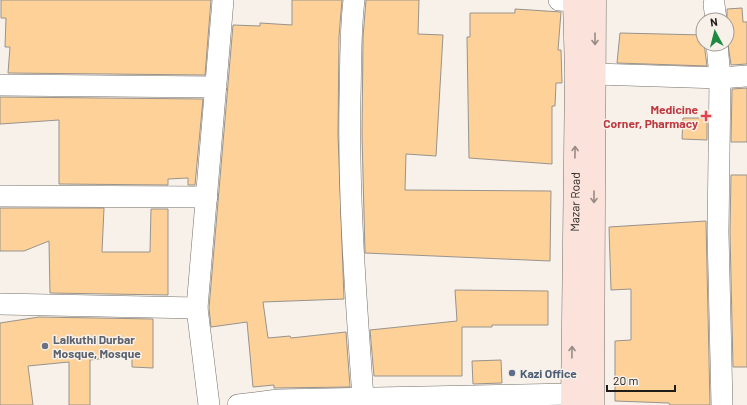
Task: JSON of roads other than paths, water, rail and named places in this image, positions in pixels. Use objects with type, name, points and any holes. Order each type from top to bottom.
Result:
[{"type":"main road","name":"Mazar Road","points":[[576,0],[595,74],[593,405]]},
{"type":"main road","name":"Mazar Road","points":[[572,400],[576,0]]},
{"type":"street","points":[[209,405],[197,308],[223,0]]},
{"type":"street","points":[[354,0],[351,19],[350,136],[352,224],[363,398]]},
{"type":"street","points":[[718,52],[720,78],[718,232],[722,405]]},
{"type":"street","points":[[595,74],[720,78],[747,76]]},
{"type":"street","points":[[0,85],[216,87]]},
{"type":"street","points":[[0,196],[207,197]]},
{"type":"street","points":[[0,304],[197,308]]},
{"type":"street","points":[[238,405],[278,400],[363,398],[572,400]]},
{"type":"place","name":"Medicine Corner, Pharmacy","points":[[706,116]]},
{"type":"place","name":"Lalkuthi Durbar Mosque, Mosque","points":[[45,346]]},
{"type":"place","name":"Kazi Office","points":[[512,373]]}]
